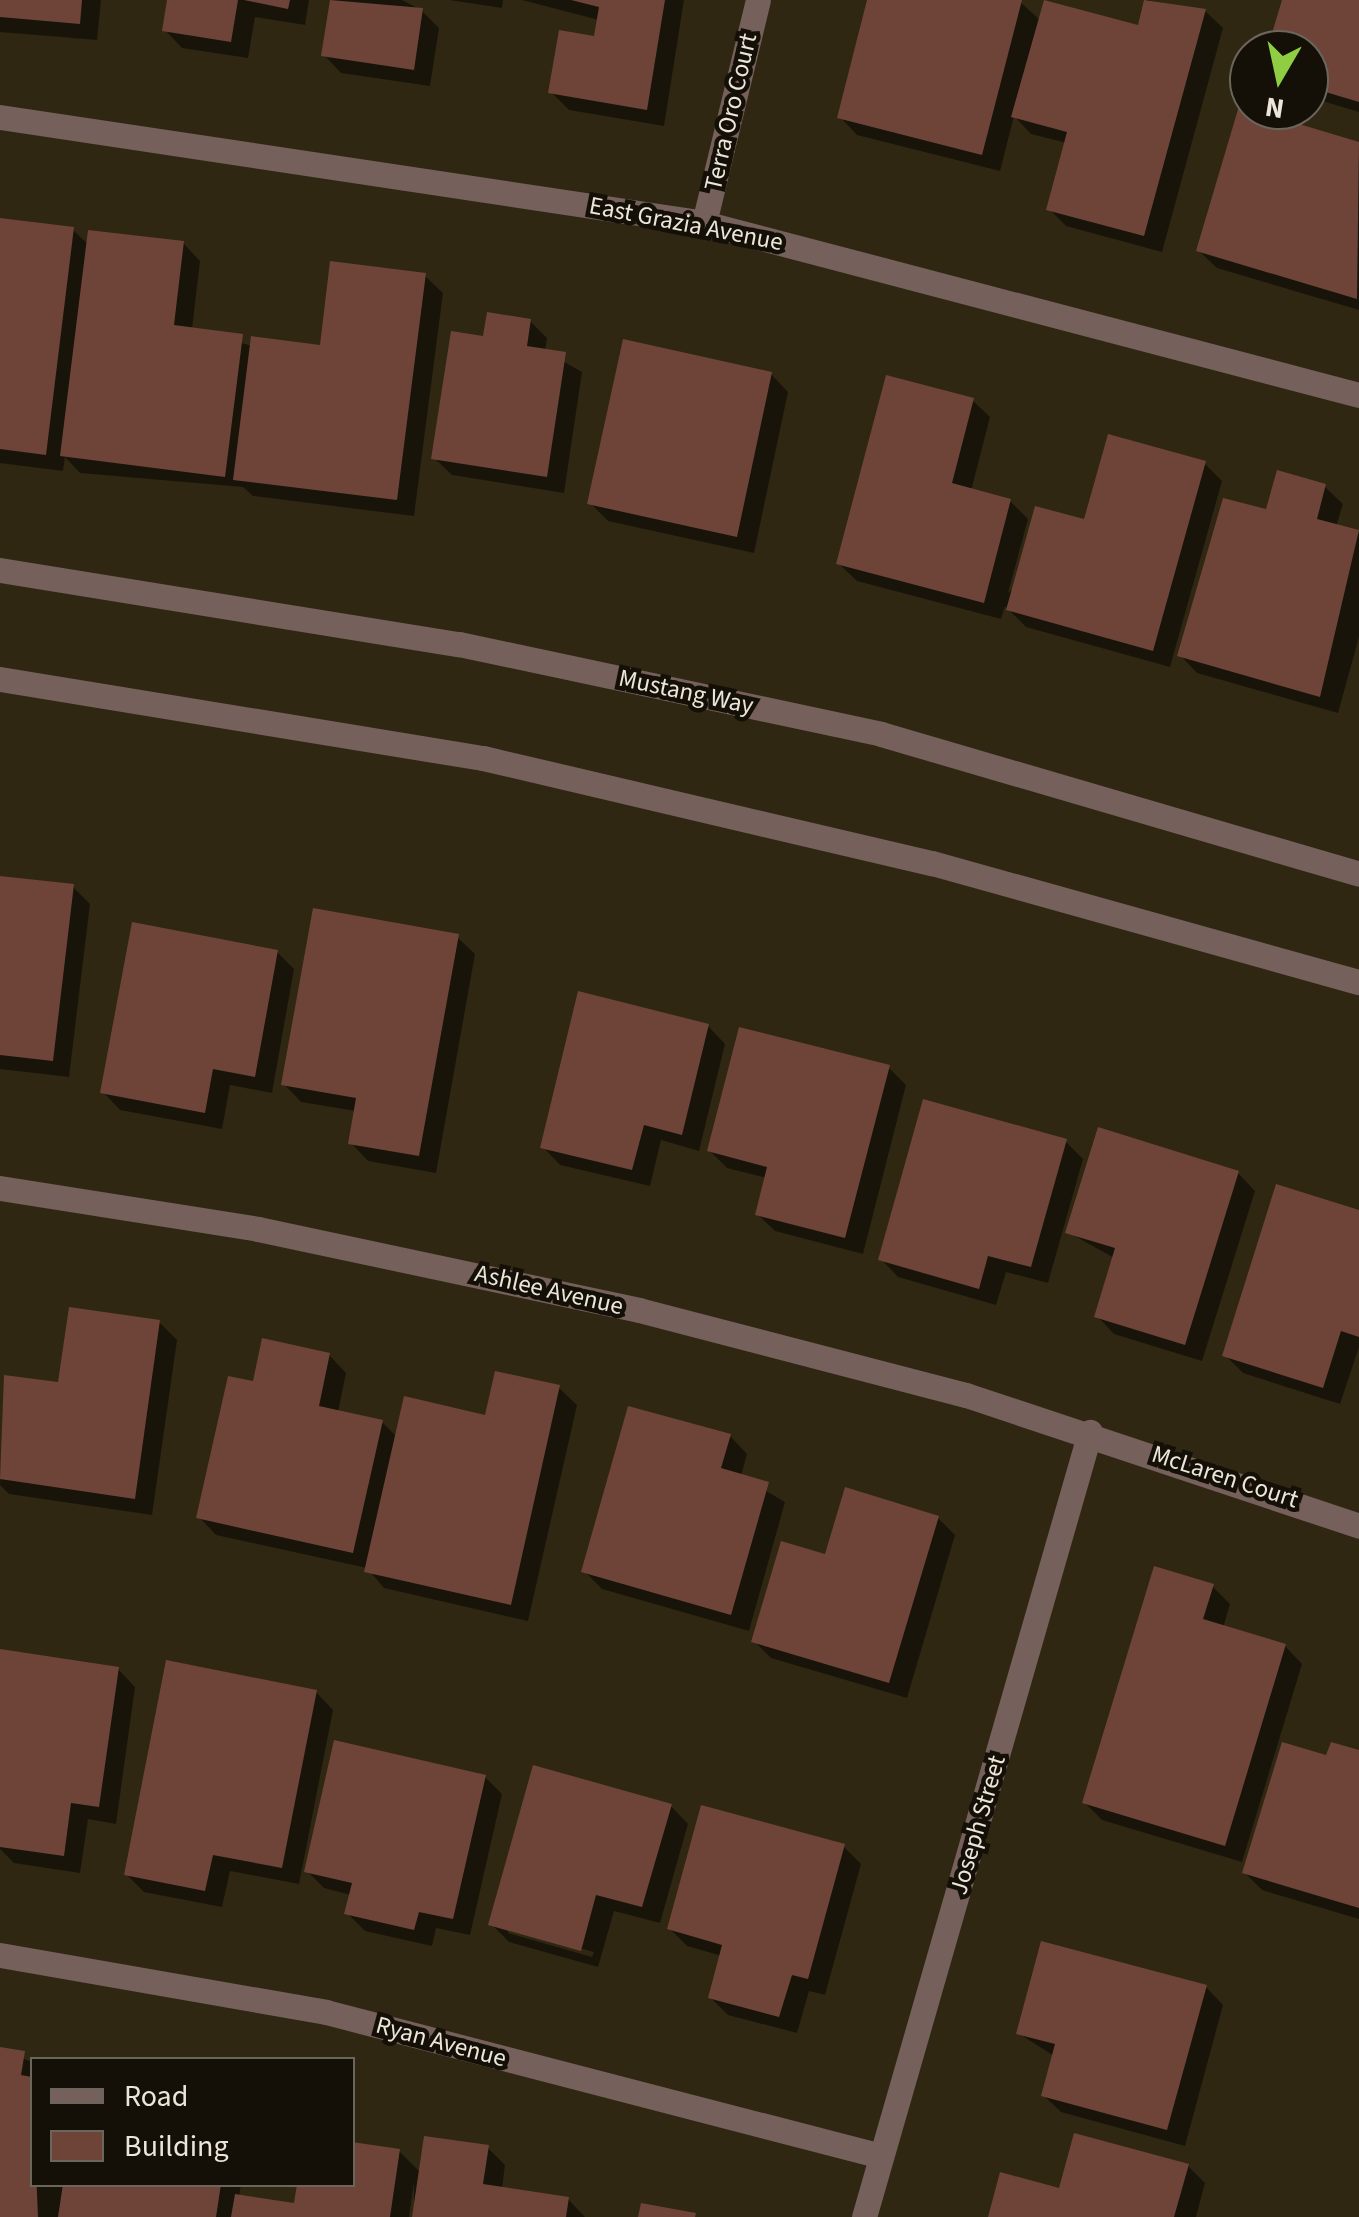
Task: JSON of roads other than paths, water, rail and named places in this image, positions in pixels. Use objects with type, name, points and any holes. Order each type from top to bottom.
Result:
[{"type":"street","name":"Terra Oro Court","points":[[704,223],[758,0]]},
{"type":"street","name":"East Grazia Avenue","points":[[0,117],[704,223],[1359,395]]},
{"type":"street","name":"Mustang Way","points":[[0,570],[459,644],[881,734],[1359,874]]},
{"type":"street","points":[[0,678],[483,758],[932,862],[1359,982]]},
{"type":"street","name":"Ashlee Avenue","points":[[0,1188],[448,1266],[1090,1432]]},
{"type":"street","name":"McLaren Court","points":[[1090,1432],[1359,1526]]},
{"type":"street","name":"Joseph Street","points":[[864,2217],[878,2155],[1090,1432]]},
{"type":"street","name":"Ryan Avenue","points":[[0,1955],[326,2012],[878,2155]]}]
